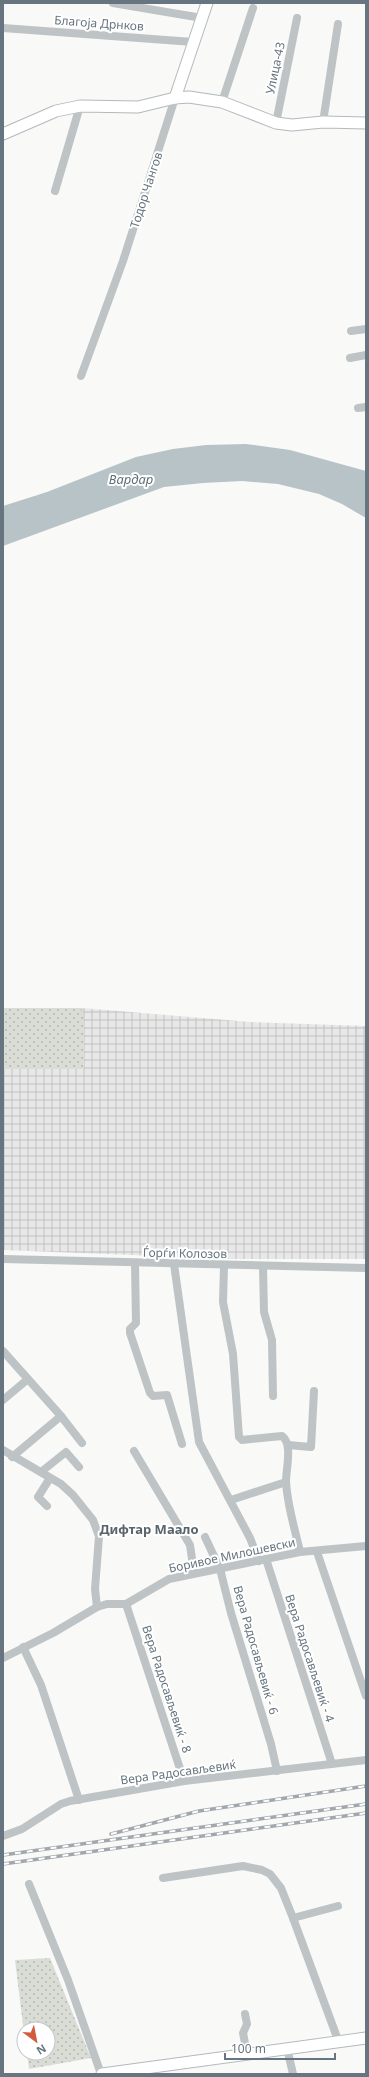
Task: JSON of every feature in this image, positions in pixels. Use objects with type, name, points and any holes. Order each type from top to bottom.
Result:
[{"type":"street","name":"Благоја Дрнков","points":[[113,3],[202,18]]},
{"type":"street","name":"Тодор Чангов","points":[[81,376],[123,262],[193,42],[207,3]]},
{"type":"street","points":[[222,102],[253,8]]},
{"type":"street","name":"Улица-43","points":[[276,123],[297,18]]},
{"type":"street","points":[[323,122],[338,24]]},
{"type":"street","name":"Благоја Дрнков","points":[[3,28],[193,42]]},
{"type":"street","points":[[3,134],[56,111],[80,106],[138,108],[175,98],[188,97],[222,102],[276,123],[292,126],[323,122],[366,123]]},
{"type":"street","points":[[55,191],[80,106]]},
{"type":"street","points":[[351,331],[366,329]]},
{"type":"street","points":[[350,358],[366,355]]},
{"type":"street","name":"Ѓорѓи Колозов","points":[[3,1259],[135,1264],[366,1268]]},
{"type":"street","points":[[135,1264],[136,1323],[130,1329],[130,1333],[150,1393],[153,1396],[167,1395],[182,1444]]},
{"type":"street","name":"Вера Радосављевиќ - 4","points":[[174,1264],[181,1321],[200,1442],[263,1560],[332,1764]]},
{"type":"street","points":[[224,1266],[223,1302],[233,1354],[239,1437],[242,1440],[282,1436],[286,1439],[288,1445],[286,1482],[300,1552]]},
{"type":"street","points":[[263,1267],[264,1312],[272,1340],[273,1396]]},
{"type":"street","points":[[3,1351],[61,1416],[82,1443]]},
{"type":"street","points":[[3,1400],[28,1379]]},
{"type":"street","points":[[288,1445],[311,1448],[314,1391]]},
{"type":"street","points":[[12,1457],[61,1416]]},
{"type":"street","points":[[3,1450],[12,1457],[50,1478],[73,1495],[93,1520],[99,1536],[95,1589],[97,1607]]},
{"type":"street","points":[[134,1451],[190,1545],[194,1573]]},
{"type":"street","points":[[40,1472],[66,1452],[79,1467]]},
{"type":"street","points":[[47,1506],[38,1497],[50,1478]]},
{"type":"street","points":[[231,1500],[286,1482]]},
{"type":"street","name":"Вера Радосављевиќ - 6","points":[[206,1537],[220,1569],[231,1613],[271,1744],[277,1771]]},
{"type":"street","name":"Боривое Милошевски","points":[[3,1658],[97,1607],[107,1604],[126,1604],[169,1579],[300,1552],[317,1552],[366,1546]]},
{"type":"street","points":[[317,1552],[366,1696]]},
{"type":"street","name":"Вера Радосављевиќ - 8","points":[[126,1604],[184,1781]]},
{"type":"street","points":[[24,1647],[41,1686],[79,1800]]},
{"type":"street","name":"Вера Радосављевиќ","points":[[3,1836],[22,1829],[61,1804],[79,1800],[184,1781],[366,1760]]},
{"type":"street","points":[[163,1878],[243,1866],[262,1870],[276,1881],[293,1918],[338,2040]]},
{"type":"street","points":[[30,1884],[107,2074],[338,2040],[366,2038]]},
{"type":"street","points":[[293,1918],[338,1906]]},
{"type":"street","points":[[245,2014],[247,2024],[243,2032],[247,2053]]},
{"type":"street","points":[[287,2048],[293,2074]]},
{"type":"shaded area","points":[[3,1008],[82,1008],[84,1023],[84,1069],[3,1069]]},
{"type":"shaded area","points":[[82,1008],[250,1022],[366,1026],[366,1259],[234,1259],[3,1250],[3,1069],[84,1069]]},
{"type":"shaded area","points":[[50,1958],[91,2058],[29,2069],[28,2061],[56,2061],[56,2021],[23,2021],[15,1960]]},
{"type":"water","name":"Вардар","points":[[246,444],[290,450],[366,471],[366,518],[342,504],[319,494],[278,484],[242,481],[203,483],[164,487],[3,546],[3,506],[47,492],[136,457],[173,449],[206,445]]},
{"type":"railway","points":[[111,1834],[199,1811],[366,1786]]},
{"type":"railway","points":[[3,1855],[366,1804]]},
{"type":"railway","points":[[3,1864],[366,1813]]},
{"type":"district","name":"Дифтар Маало","points":[[149,1529]]}]
